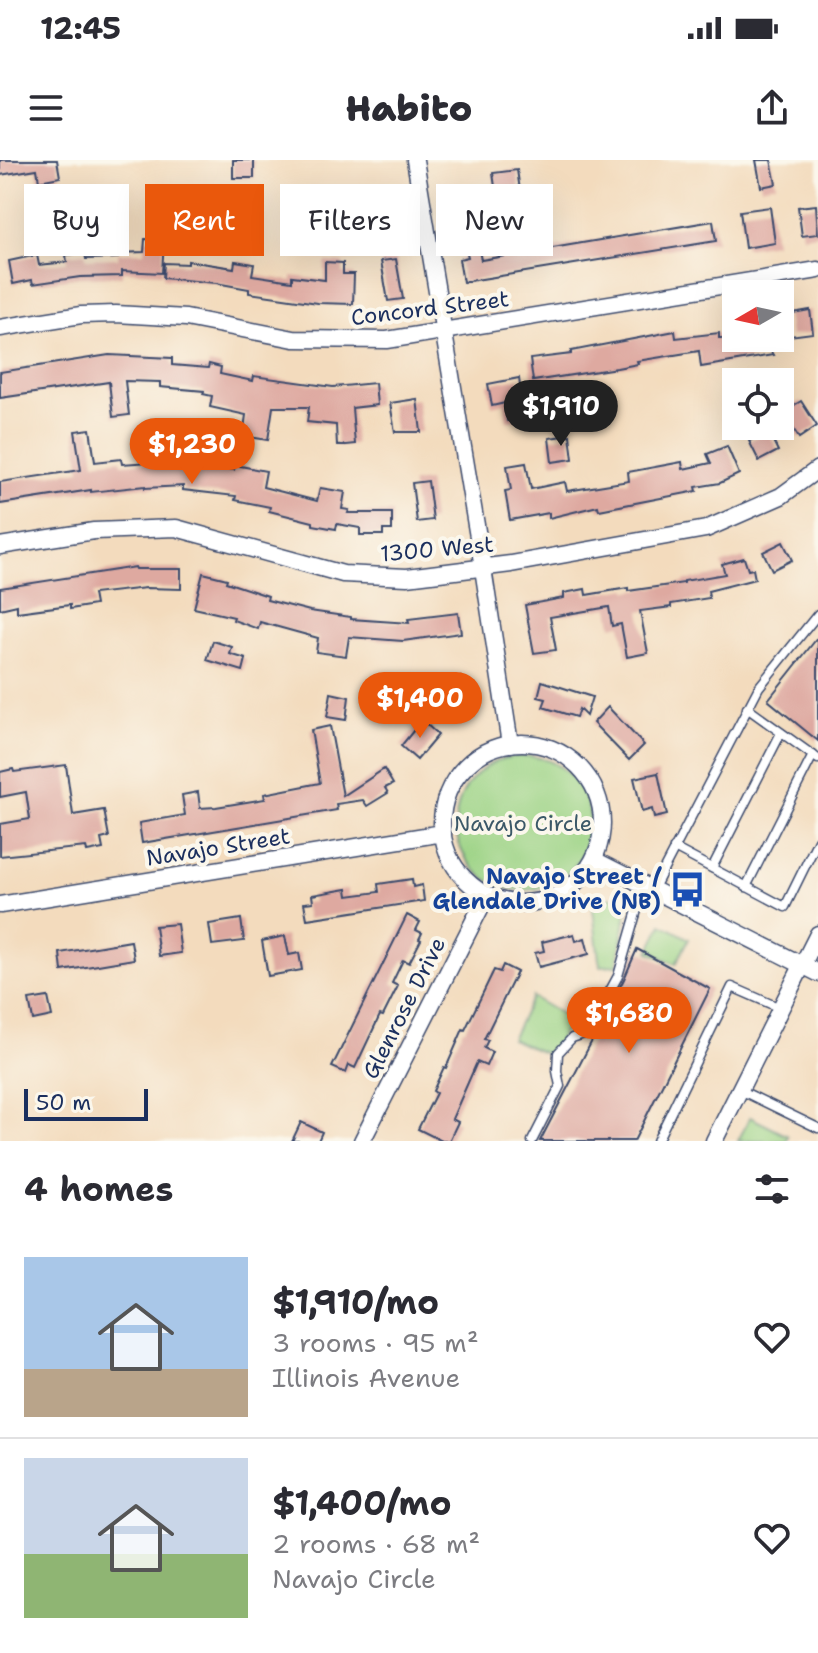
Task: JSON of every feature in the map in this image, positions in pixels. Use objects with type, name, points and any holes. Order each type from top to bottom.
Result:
[{"type":"street","points":[[415,160],[510,744]]},
{"type":"street","name":"Concord Street","points":[[0,328],[98,314],[186,318],[269,336],[318,341],[387,340],[818,270]]},
{"type":"street","name":"1300 West","points":[[0,546],[94,531],[176,528],[343,574],[407,577],[483,568],[706,529],[781,496],[818,469]]},
{"type":"street","points":[[510,744],[537,744],[565,754],[587,774],[600,801],[603,831],[594,860],[579,881],[568,890],[542,902],[514,903],[487,895],[472,886],[455,868],[443,833],[445,802],[456,778],[474,759],[510,744]]},
{"type":"street","name":"Navajo Street","points":[[0,905],[443,833]]},
{"type":"street","points":[[594,860],[818,973]]},
{"type":"street","name":"Glenrose Drive","points":[[362,1141],[487,895]]},
{"type":"street","points":[[714,1141],[818,934]]},
{"type":"lane","points":[[532,1141],[560,1086],[558,1053],[572,1038],[587,1033],[618,976],[649,888],[674,848],[747,708],[765,678],[818,614]]},
{"type":"lane","points":[[746,887],[815,757],[747,708]]},
{"type":"lane","points":[[712,868],[781,733]]},
{"type":"lane","points":[[674,848],[785,907],[818,840]]},
{"type":"lane","points":[[657,1141],[732,987],[781,1009]]},
{"type":"lane","points":[[739,1089],[818,1128]]},
{"type":"green space","name":"Navajo Circle","points":[[523,756],[548,762],[570,776],[584,798],[590,823],[584,848],[570,870],[548,884],[523,890],[498,884],[476,870],[462,848],[456,823],[462,798],[476,776],[498,762]]},
{"type":"green space","points":[[604,897],[628,904],[617,965],[601,966],[599,960],[592,901]]},
{"type":"green space","points":[[662,924],[689,939],[676,964],[649,952]]},
{"type":"green space","points":[[532,997],[566,1017],[574,1018],[574,1025],[562,1033],[553,1057],[511,1039]]},
{"type":"green space","points":[[750,1117],[788,1136],[786,1141],[738,1141]]},
{"type":"building","points":[[0,160],[57,160],[60,177],[39,181],[37,169],[0,175]]},
{"type":"building","points":[[233,160],[254,160],[254,178],[233,178]]},
{"type":"building","points":[[756,160],[771,160],[776,184],[761,187]]},
{"type":"building","points":[[517,170],[519,184],[495,184],[493,173]]},
{"type":"building","points":[[816,205],[818,234],[802,236],[798,207]]},
{"type":"building","points":[[770,207],[775,243],[745,248],[740,211]]},
{"type":"building","points":[[713,221],[716,241],[463,282],[459,259],[468,256],[480,256],[481,260],[505,256],[553,256],[553,248]]},
{"type":"building","points":[[145,239],[145,256],[163,256],[162,273],[122,271],[122,276],[80,277],[33,284],[32,280],[13,284],[9,261],[37,256],[39,265],[67,262],[66,256],[118,258],[129,256],[129,253],[144,252]]},
{"type":"building","points":[[396,259],[403,299],[388,301],[381,261]]},
{"type":"building","points":[[188,261],[234,268],[235,261],[254,264],[252,275],[292,281],[292,276],[325,280],[325,262],[343,263],[343,274],[354,274],[353,304],[318,303],[249,293],[249,289],[216,283],[163,278],[164,263],[188,264]]},
{"type":"building","points":[[810,310],[813,333],[794,335],[794,313]]},
{"type":"building","points":[[675,331],[676,338],[719,333],[722,352],[771,352],[773,355],[701,367],[699,351],[533,381],[530,359],[571,354],[571,351]]},
{"type":"building","points":[[109,355],[172,358],[172,365],[208,368],[209,364],[221,367],[220,374],[253,381],[254,376],[333,387],[375,383],[377,405],[352,408],[355,444],[337,446],[336,425],[307,422],[309,407],[273,407],[268,440],[243,436],[246,415],[210,407],[212,396],[203,394],[204,391],[160,387],[160,382],[125,381],[129,415],[113,417],[109,382],[0,398],[0,372]]},
{"type":"building","points":[[519,378],[524,419],[507,421],[505,403],[492,406],[488,384]]},
{"type":"building","points":[[417,399],[421,432],[395,432],[390,403]]},
{"type":"building","points":[[801,401],[817,426],[799,438],[794,430],[794,405]]},
{"type":"building","points":[[90,429],[95,462],[121,459],[122,464],[179,460],[181,435],[200,437],[197,465],[234,470],[235,465],[266,471],[263,487],[317,501],[320,488],[345,492],[342,509],[349,510],[348,513],[392,513],[392,530],[383,530],[383,535],[360,535],[360,528],[337,524],[336,529],[313,525],[313,522],[269,511],[270,507],[235,500],[236,496],[183,490],[183,486],[91,490],[0,504],[0,482],[81,470],[75,431]]},
{"type":"building","points":[[570,435],[573,459],[552,462],[549,438]]},
{"type":"building","points":[[772,440],[778,451],[759,461],[749,441]]},
{"type":"building","points":[[727,446],[739,474],[720,483],[696,487],[697,491],[599,510],[598,506],[549,518],[549,513],[510,520],[505,491],[511,490],[507,466],[526,463],[531,489],[565,482],[567,491],[629,481],[628,472],[682,462],[683,469],[711,463],[707,454]]},
{"type":"building","points":[[428,481],[433,520],[417,522],[412,483]]},
{"type":"building","points":[[783,542],[792,560],[772,570],[763,552]]},
{"type":"building","points":[[744,558],[748,570],[753,569],[755,579],[708,591],[709,598],[640,611],[648,653],[627,657],[621,624],[612,626],[609,607],[550,617],[556,650],[534,653],[525,605],[564,598],[564,593],[585,589],[586,595],[684,583],[725,574],[722,564]]},
{"type":"building","points":[[135,567],[181,569],[181,589],[146,588],[93,594],[95,605],[70,609],[70,605],[17,612],[17,605],[0,609],[0,588]]},
{"type":"building","points":[[203,573],[268,596],[267,600],[351,619],[409,623],[408,619],[458,613],[461,633],[403,641],[349,637],[346,656],[316,652],[318,638],[260,622],[258,629],[233,620],[234,617],[194,608]]},
{"type":"building","points":[[818,637],[818,741],[768,700]]},
{"type":"building","points":[[213,641],[232,647],[230,654],[246,659],[243,671],[207,660]]},
{"type":"building","points":[[460,677],[464,709],[442,712],[438,680]]},
{"type":"building","points":[[542,681],[592,697],[586,716],[579,709],[576,717],[543,707],[546,699],[538,697]]},
{"type":"building","points":[[331,693],[349,697],[346,720],[327,717]]},
{"type":"building","points":[[608,707],[644,745],[629,760],[593,723]]},
{"type":"building","points":[[422,720],[438,735],[417,760],[401,746]]},
{"type":"building","points":[[330,726],[343,796],[384,769],[393,784],[385,788],[388,793],[367,806],[363,800],[336,804],[337,810],[142,843],[139,823],[185,815],[182,795],[198,792],[200,808],[216,807],[265,799],[264,794],[320,783],[311,730]]},
{"type":"building","points":[[66,765],[73,815],[104,810],[109,837],[101,839],[103,849],[87,852],[86,847],[0,856],[0,824],[30,819],[26,792],[0,797],[0,772]]},
{"type":"building","points":[[658,773],[667,815],[654,818],[652,809],[642,812],[634,778]]},
{"type":"building","points":[[412,879],[413,887],[422,885],[424,901],[307,919],[304,903],[313,902],[312,895],[347,889],[348,896],[379,892],[378,884]]},
{"type":"building","points":[[407,915],[420,922],[416,930],[422,933],[421,940],[409,963],[403,960],[392,983],[398,986],[383,1016],[380,1015],[355,1068],[349,1065],[346,1073],[332,1067]]},
{"type":"building","points":[[241,919],[244,941],[212,945],[209,924]]},
{"type":"building","points":[[177,924],[181,953],[159,956],[155,926]]},
{"type":"building","points":[[574,934],[576,941],[585,938],[589,954],[539,967],[535,953],[544,951],[542,942]]},
{"type":"building","points":[[285,936],[289,955],[299,953],[302,970],[268,976],[262,941]]},
{"type":"building","points":[[131,941],[134,959],[62,971],[60,953]]},
{"type":"building","points":[[637,949],[710,989],[634,1141],[540,1141],[624,979]]},
{"type":"building","points":[[503,965],[517,972],[484,1039],[488,1040],[484,1048],[492,1052],[486,1066],[477,1062],[452,1119],[458,1122],[449,1141],[442,1141],[418,1129],[463,1029],[494,970],[500,972]]},
{"type":"building","points":[[48,997],[52,1016],[33,1020],[29,1000]]},
{"type":"building","points":[[301,1122],[322,1132],[318,1141],[292,1141]]},
{"type":"place","name":"Navajo Street / Glendale Drive (NB)","points":[[687,889]]}]
